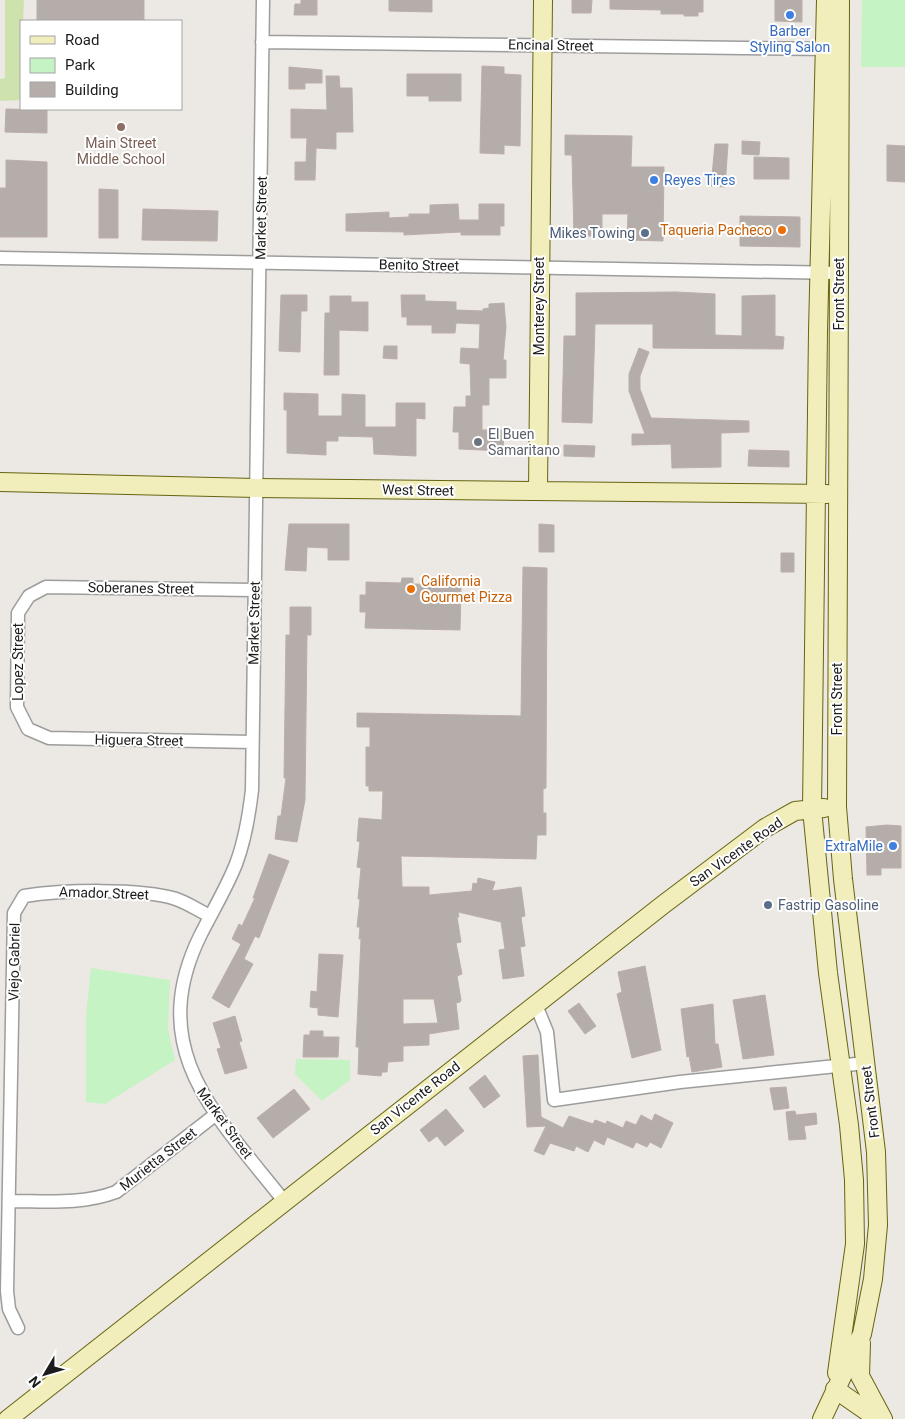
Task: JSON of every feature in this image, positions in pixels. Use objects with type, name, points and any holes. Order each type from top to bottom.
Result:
[{"type":"main road","name":"Monterey Street","points":[[538,491],[539,266],[544,0]]},
{"type":"main road","name":"Front Street","points":[[826,0],[832,49],[839,273],[837,807],[843,879],[876,1152],[878,1224],[873,1279],[862,1334],[835,1389]]},
{"type":"main road","name":"Front Street","points":[[835,1389],[855,1244],[854,1180],[828,974],[812,809],[821,273],[832,49],[840,0]]},
{"type":"main road","name":"West Street","points":[[0,482],[256,488],[837,494]]},
{"type":"main road","name":"San Vicente Road","points":[[8,1419],[284,1201],[765,828],[795,811],[837,807]]},
{"type":"main road","points":[[862,1334],[860,1376],[883,1419]]},
{"type":"main road","points":[[822,1419],[835,1389],[878,1419]]},
{"type":"street","name":"Market Street","points":[[263,0],[252,790],[242,845],[227,884],[192,956],[183,990],[181,1008],[189,1064],[202,1096],[284,1201]]},
{"type":"street","name":"Encinal Street","points":[[262,42],[832,49]]},
{"type":"street","name":"Benito Street","points":[[0,258],[260,264],[539,266],[839,273]]},
{"type":"street","name":"Soberanes Street","points":[[29,596],[46,588],[254,590]]},
{"type":"street","name":"Lopez Street","points":[[28,729],[18,707],[18,613],[29,596]]},
{"type":"street","name":"Higuera Street","points":[[28,729],[49,738],[252,742]]},
{"type":"street","name":"Amador Street","points":[[24,896],[51,892],[154,894],[177,900],[210,916]]},
{"type":"street","name":"Viejo Gabriel","points":[[18,1328],[9,1310],[7,1291],[14,913],[24,896]]},
{"type":"street","points":[[536,1005],[547,1032],[554,1100],[680,1082],[866,1063]]},
{"type":"street","name":"Murietta Street","points":[[9,1201],[74,1201],[98,1198],[116,1192],[215,1115]]},
{"type":"green space","points":[[5,0],[24,0],[23,20],[20,20],[20,100],[0,101],[0,79],[5,78]]},
{"type":"green space","points":[[862,0],[905,0],[905,67],[861,67]]},
{"type":"green space","points":[[91,968],[170,980],[168,1029],[175,1060],[105,1104],[86,1102],[86,1015]]},
{"type":"green space","points":[[296,1059],[350,1060],[350,1080],[322,1101],[295,1074]]},
{"type":"building","points":[[37,0],[144,0],[144,20],[37,20]]},
{"type":"building","points":[[301,0],[317,0],[317,15],[294,15],[295,4],[301,4]]},
{"type":"building","points":[[389,0],[432,0],[432,12],[389,11]]},
{"type":"building","points":[[572,0],[592,0],[591,13],[572,13]]},
{"type":"building","points":[[610,0],[703,0],[703,12],[698,12],[698,16],[684,16],[684,14],[661,14],[661,10],[610,9]]},
{"type":"building","points":[[775,0],[802,0],[802,22],[775,21]]},
{"type":"building","points":[[482,66],[504,67],[504,74],[521,75],[520,146],[504,145],[504,154],[480,153]]},
{"type":"building","points":[[289,67],[322,70],[322,83],[305,83],[305,89],[289,89]]},
{"type":"building","points":[[407,74],[461,74],[461,101],[429,101],[429,96],[407,96]]},
{"type":"building","points":[[326,76],[339,76],[340,88],[352,88],[353,132],[336,132],[336,149],[316,148],[315,180],[295,180],[295,162],[306,162],[307,138],[291,138],[291,109],[327,110]]},
{"type":"building","points":[[6,109],[47,110],[47,133],[5,132]]},
{"type":"building","points":[[565,135],[632,136],[631,167],[664,167],[663,241],[627,240],[628,214],[602,214],[602,236],[574,236],[572,155],[565,155]]},
{"type":"building","points":[[742,141],[760,142],[759,155],[742,154]]},
{"type":"building","points":[[715,144],[728,144],[725,187],[711,186]]},
{"type":"building","points":[[887,145],[905,146],[905,182],[887,181]]},
{"type":"building","points":[[754,157],[789,158],[789,179],[754,179]]},
{"type":"building","points":[[6,160],[47,162],[47,237],[0,237],[0,188],[6,188]]},
{"type":"building","points":[[99,189],[118,190],[118,238],[99,238]]},
{"type":"building","points":[[458,204],[459,220],[479,220],[479,204],[504,204],[504,226],[500,226],[500,235],[461,235],[461,232],[404,235],[404,232],[346,231],[346,214],[389,212],[389,218],[409,217],[409,214],[430,214],[430,205]]},
{"type":"building","points":[[143,209],[218,211],[217,241],[142,240]]},
{"type":"building","points":[[740,216],[800,217],[800,247],[740,246]]},
{"type":"building","points":[[676,292],[715,294],[715,335],[742,336],[742,296],[775,295],[775,336],[784,337],[783,349],[653,348],[653,324],[595,324],[592,423],[562,422],[564,336],[576,336],[576,293]]},
{"type":"building","points":[[281,295],[307,295],[307,311],[301,311],[300,352],[279,351]]},
{"type":"building","points":[[401,295],[425,295],[425,301],[456,302],[456,310],[483,311],[483,309],[489,308],[489,304],[504,303],[506,327],[503,360],[506,360],[506,378],[489,378],[489,405],[482,405],[482,430],[504,430],[503,451],[459,449],[459,432],[453,432],[454,407],[466,407],[466,396],[471,396],[470,364],[460,363],[461,348],[479,349],[480,324],[456,323],[455,333],[432,333],[432,325],[407,325],[407,317],[402,317]]},
{"type":"building","points":[[330,296],[351,296],[351,302],[368,302],[368,331],[339,330],[339,375],[324,375],[325,313],[330,313]]},
{"type":"building","points":[[384,346],[397,346],[397,359],[383,358]]},
{"type":"building","points":[[639,348],[649,352],[640,376],[640,389],[651,418],[749,421],[749,432],[721,433],[721,467],[672,468],[671,444],[632,445],[632,434],[645,434],[629,391],[629,374]]},
{"type":"building","points":[[284,393],[318,394],[318,416],[342,416],[342,394],[365,395],[365,427],[396,427],[396,403],[425,403],[425,419],[416,418],[416,456],[374,454],[373,437],[338,436],[338,441],[326,441],[326,455],[287,453],[287,410],[284,410]]},
{"type":"building","points":[[564,445],[595,446],[594,457],[564,456]]},
{"type":"building","points":[[749,450],[789,451],[789,467],[748,466]]},
{"type":"building","points":[[289,524],[349,524],[349,560],[328,560],[328,548],[307,547],[306,571],[285,570]]},
{"type":"building","points":[[539,524],[554,525],[554,552],[539,552]]},
{"type":"building","points":[[781,553],[794,553],[794,572],[781,572]]},
{"type":"building","points":[[523,567],[547,568],[546,788],[543,789],[543,813],[546,813],[546,835],[537,835],[536,859],[401,856],[402,887],[429,887],[429,895],[472,891],[473,883],[477,884],[478,878],[495,882],[492,891],[521,887],[525,916],[521,917],[525,946],[520,947],[524,976],[503,979],[499,950],[505,949],[501,922],[458,912],[461,942],[456,943],[462,974],[457,976],[461,1000],[456,1003],[459,1029],[429,1034],[429,1045],[403,1046],[403,1061],[388,1062],[387,1072],[382,1072],[381,1076],[358,1074],[359,1047],[356,1047],[361,939],[359,939],[360,927],[357,927],[361,868],[357,867],[360,842],[357,841],[359,818],[382,820],[383,791],[369,791],[369,786],[366,786],[366,747],[370,747],[370,727],[357,727],[357,713],[521,716]],"holes":[[[403,999],[434,999],[438,1023],[403,1024]]]},
{"type":"building","points":[[402,578],[413,578],[413,584],[461,585],[460,630],[365,628],[366,612],[360,612],[360,595],[366,595],[366,582],[401,583]]},
{"type":"building","points":[[290,607],[311,607],[311,635],[307,635],[305,800],[297,842],[275,839],[278,816],[281,816],[286,778],[284,778],[286,635],[290,635]]},
{"type":"building","points":[[901,826],[901,868],[881,868],[881,875],[867,875],[866,827]]},
{"type":"building","points":[[269,854],[289,861],[259,938],[255,936],[244,959],[253,964],[229,1008],[212,998],[241,944],[232,939],[239,924],[242,926],[255,898],[253,898]]},
{"type":"building","points":[[319,954],[343,955],[338,1017],[318,1015],[318,1008],[310,1007],[311,991],[317,992]]},
{"type":"building","points":[[645,966],[661,1050],[632,1058],[617,994],[622,992],[618,972]]},
{"type":"building","points":[[765,995],[774,1055],[743,1059],[733,1000]]},
{"type":"building","points":[[579,1003],[596,1026],[585,1034],[568,1011]]},
{"type":"building","points":[[713,1004],[715,1044],[718,1044],[722,1067],[692,1072],[689,1056],[687,1057],[681,1009]]},
{"type":"building","points":[[235,1016],[242,1041],[239,1042],[247,1068],[225,1074],[217,1049],[221,1048],[213,1023]]},
{"type":"building","points":[[310,1031],[323,1031],[323,1037],[339,1037],[338,1057],[303,1057],[304,1035],[310,1035]]},
{"type":"building","points":[[538,1055],[541,1117],[563,1128],[569,1116],[593,1124],[595,1120],[606,1124],[607,1121],[623,1128],[626,1121],[636,1125],[641,1115],[652,1121],[655,1114],[673,1123],[661,1148],[650,1142],[647,1147],[636,1142],[633,1148],[607,1137],[604,1145],[594,1140],[588,1152],[576,1146],[574,1151],[550,1143],[544,1155],[534,1151],[546,1126],[527,1127],[523,1056]]},
{"type":"building","points":[[485,1075],[500,1096],[484,1108],[469,1088]]},
{"type":"building","points":[[786,1087],[789,1108],[774,1110],[770,1088]]},
{"type":"building","points":[[294,1089],[310,1109],[273,1138],[257,1118]]},
{"type":"building","points":[[446,1109],[464,1131],[445,1146],[437,1136],[429,1142],[420,1130]]},
{"type":"building","points":[[795,1111],[796,1115],[816,1113],[817,1124],[804,1126],[806,1139],[789,1140],[786,1112]]},
{"type":"place","name":"Barber Styling Salon","points":[[790,15]]},
{"type":"place","name":"Main Street Middle School","points":[[121,127]]},
{"type":"place","name":"Reyes Tires","points":[[654,180]]},
{"type":"place","name":"Taqueria Pacheco","points":[[782,230]]},
{"type":"place","name":"Mikes Towing","points":[[645,233]]},
{"type":"place","name":"El Buen Samaritano","points":[[478,442]]},
{"type":"place","name":"California Gourmet Pizza","points":[[411,589]]},
{"type":"place","name":"ExtraMile","points":[[893,846]]},
{"type":"place","name":"Fastrip Gasoline","points":[[768,905]]}]
